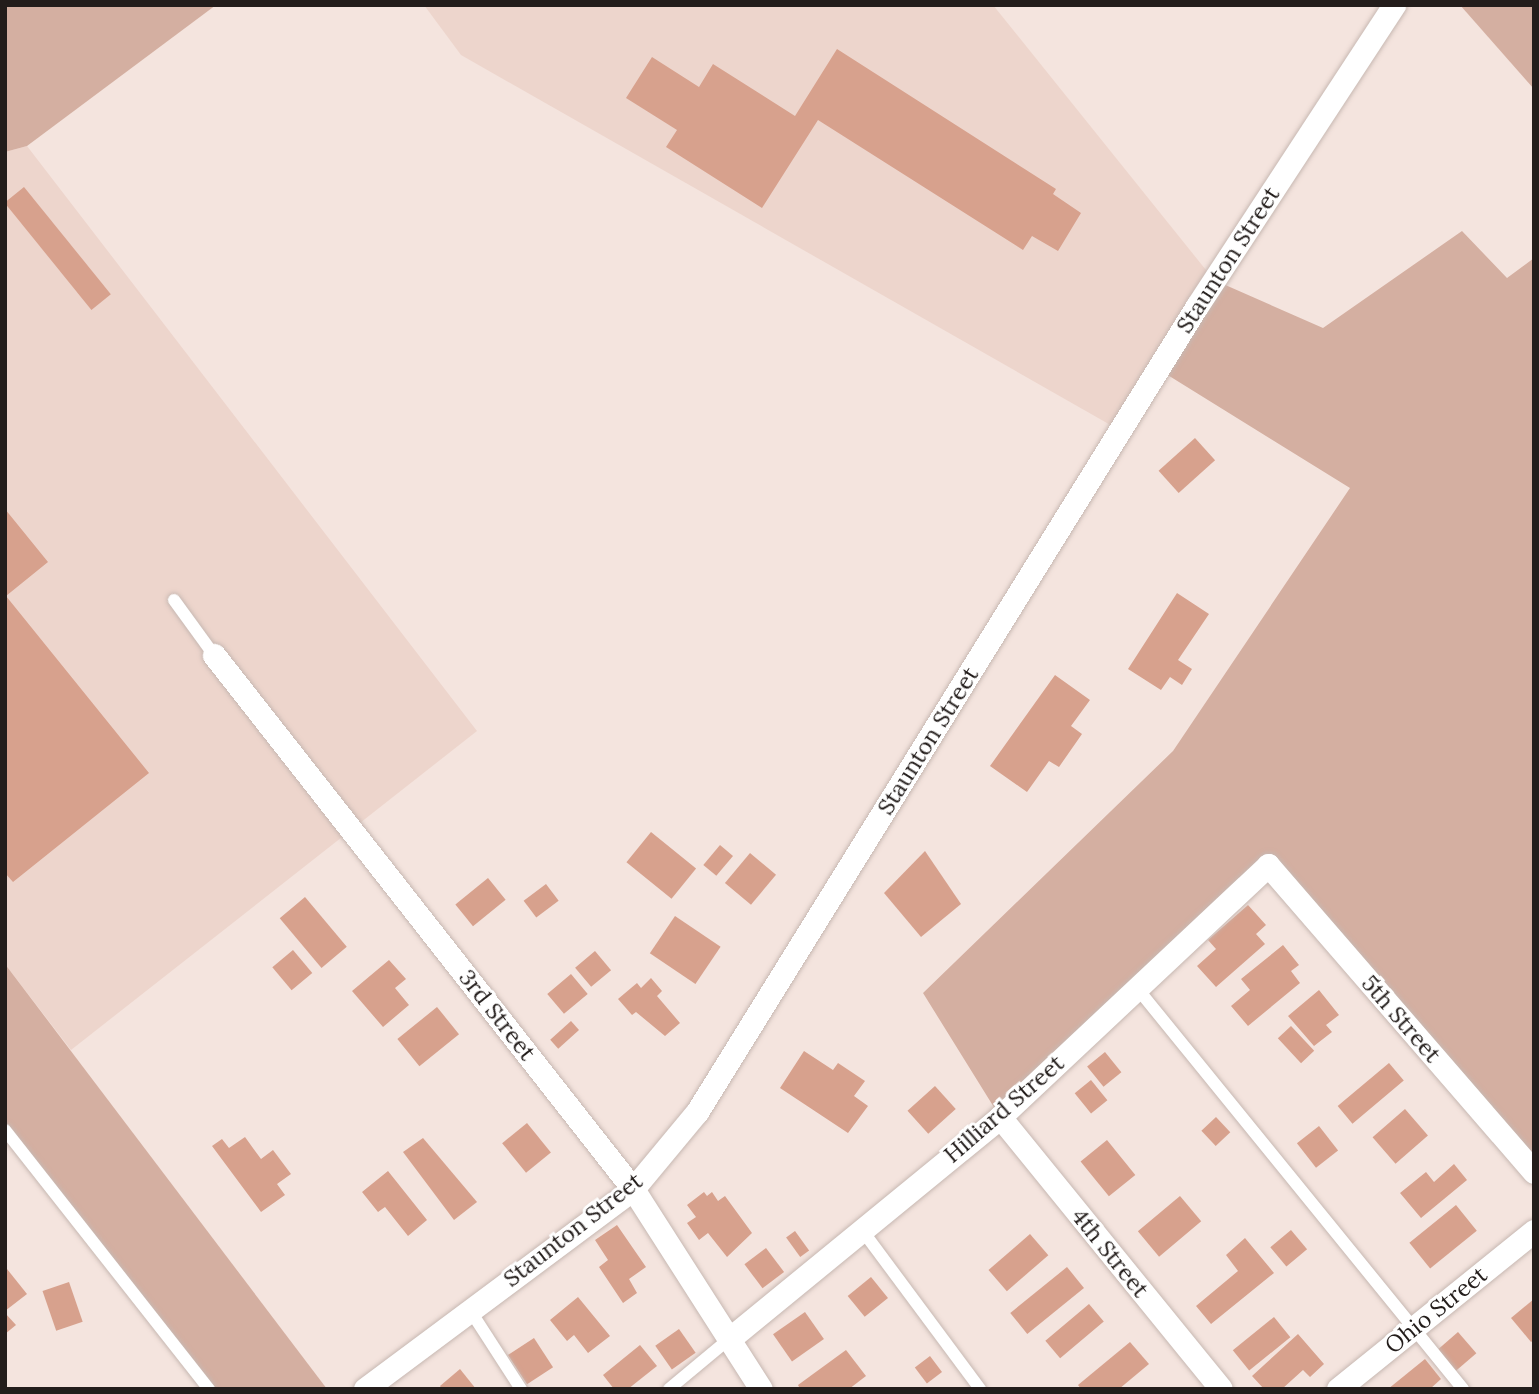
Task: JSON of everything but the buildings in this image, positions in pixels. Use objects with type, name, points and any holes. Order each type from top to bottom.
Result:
[{"type":"street","name":"Staunton Street","points":[[365,1389],[633,1189],[697,1112],[1197,306],[1394,5]]},
{"type":"street","name":"3rd Street","points":[[215,655],[633,1189],[761,1389]]},
{"type":"street","name":"Hilliard Street","points":[[728,1340],[797,1288],[862,1230],[1000,1117],[1268,865]]},
{"type":"street","name":"5th Street","points":[[1268,865],[1534,1172]]},
{"type":"street","name":"4th Street","points":[[1000,1117],[1221,1389]]},
{"type":"street","name":"Ohio Street","points":[[1338,1389],[1534,1231]]},
{"type":"lane","points":[[174,600],[215,655]]},
{"type":"lane","points":[[1137,988],[1463,1389]]},
{"type":"lane","points":[[5,1130],[209,1389]]},
{"type":"lane","points":[[862,1230],[980,1389]]},
{"type":"lane","points":[[470,1310],[521,1389]]},
{"type":"lane","points":[[669,1389],[728,1340]]},
{"type":"shaded area","points":[[5,5],[216,5],[27,146],[5,152]]},
{"type":"shaded area","points":[[424,5],[993,5],[1214,280],[1121,431],[461,55]]},
{"type":"shaded area","points":[[1460,5],[1534,5],[1534,89]]},
{"type":"shaded area","points":[[27,146],[477,731],[71,1050],[5,964],[5,152]]},
{"type":"shaded area","points":[[1462,231],[1507,278],[1534,258],[1534,1172],[1268,865],[1000,1117],[923,993],[1173,751],[1350,488],[1158,369],[1214,280],[1323,328]]},
{"type":"shaded area","points":[[5,964],[327,1389],[209,1389],[5,1130]]}]
